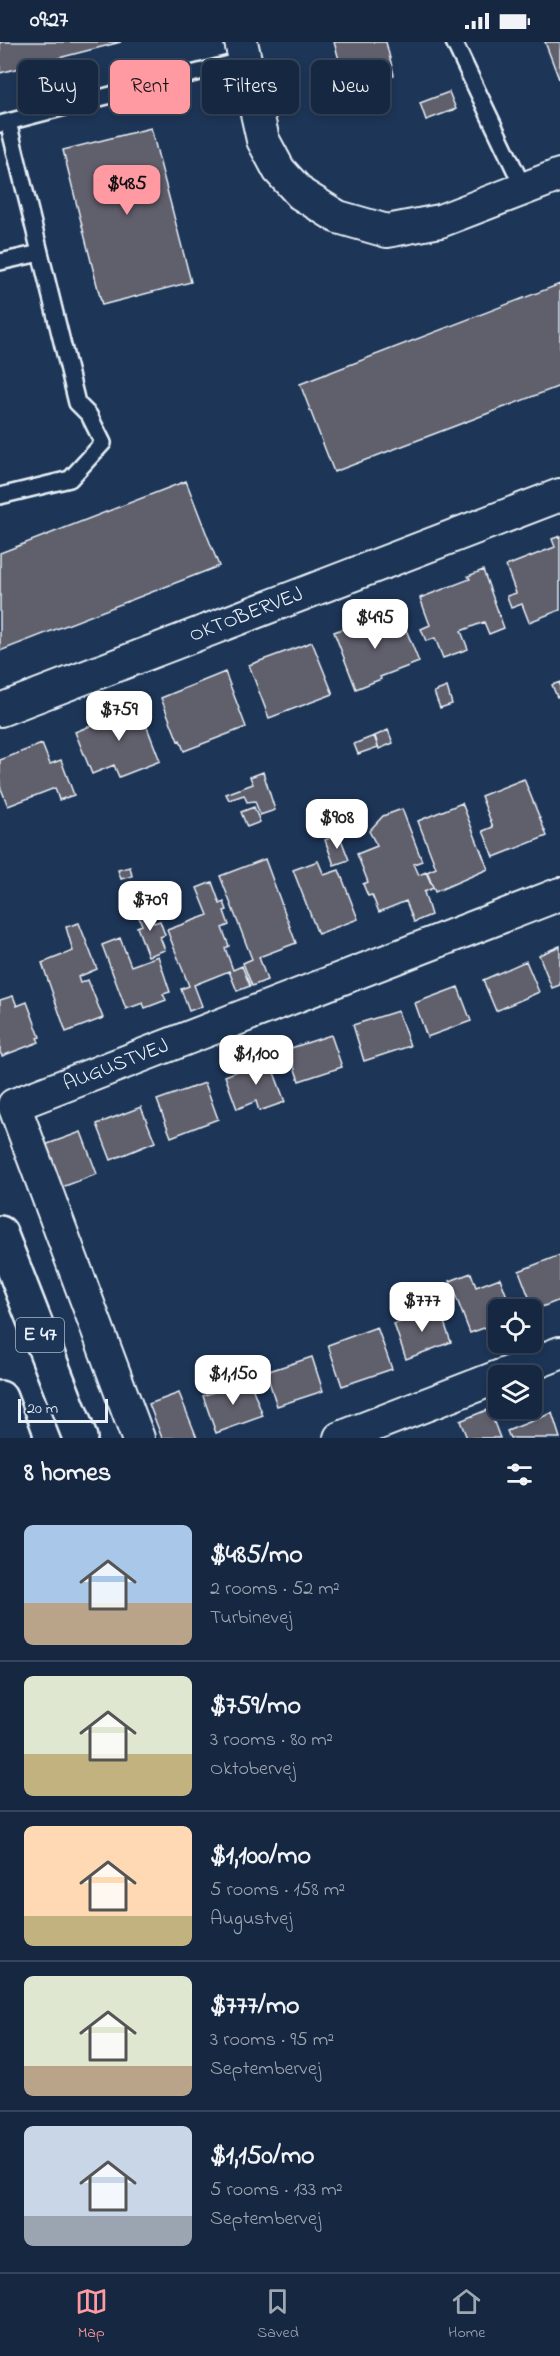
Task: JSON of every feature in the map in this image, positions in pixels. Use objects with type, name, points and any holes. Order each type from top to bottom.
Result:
[{"type":"highway","name":"E 47","points":[[0,1233],[80,1438]]},
{"type":"highway","points":[[0,1398],[15,1438]]},
{"type":"street","points":[[243,51],[263,140],[279,170],[301,194],[338,217],[387,231],[440,221],[560,175]]},
{"type":"street","name":"OKTOBERVEJ","points":[[0,710],[560,495]]},
{"type":"street","name":"AUGUSTVEJ","points":[[138,1438],[14,1105],[560,894]]},
{"type":"street","points":[[529,1365],[560,1353]]},
{"type":"street","points":[[340,1438],[488,1381]]},
{"type":"lane","points":[[454,42],[524,189]]},
{"type":"lane","points":[[0,496],[70,479],[103,443],[89,415],[77,403],[40,253],[4,123],[243,51]]},
{"type":"lane","points":[[0,262],[40,253]]},
{"type":"building","points":[[0,42],[121,42],[51,60],[18,60],[18,68],[0,73]]},
{"type":"building","points":[[334,42],[386,42],[394,75],[390,76],[390,60],[339,60]]},
{"type":"building","points":[[545,42],[560,42],[559,79]]},
{"type":"building","points":[[449,92],[456,109],[426,120],[420,103]]},
{"type":"building","points":[[151,128],[191,282],[102,305],[63,150]]},
{"type":"building","points":[[560,284],[560,386],[334,472],[300,384]]},
{"type":"building","points":[[186,481],[219,566],[0,651],[0,553]]},
{"type":"building","points":[[560,536],[560,610],[529,622],[522,604],[511,608],[507,596],[516,593],[506,566],[555,547],[552,539]]},
{"type":"building","points":[[483,570],[504,628],[489,634],[484,622],[461,631],[468,649],[443,658],[435,638],[426,641],[421,629],[430,625],[420,598],[470,579],[468,576]]},
{"type":"building","points":[[385,613],[392,632],[405,627],[419,662],[356,689],[334,632]]},
{"type":"building","points":[[312,642],[333,694],[269,718],[249,665]]},
{"type":"building","points":[[225,672],[246,727],[184,751],[161,698]]},
{"type":"building","points":[[560,682],[560,696],[557,697],[552,685]]},
{"type":"building","points":[[447,687],[452,704],[440,708],[434,692]]},
{"type":"building","points":[[135,696],[160,761],[119,777],[114,765],[92,774],[75,732],[125,712],[121,702]]},
{"type":"building","points":[[388,730],[393,743],[379,749],[375,736]]},
{"type":"building","points":[[374,736],[378,747],[358,754],[354,744]]},
{"type":"building","points":[[42,744],[50,764],[61,760],[74,795],[59,800],[55,788],[8,806],[0,786],[0,760]]},
{"type":"building","points":[[263,772],[275,810],[260,815],[255,801],[247,802],[244,795],[229,800],[226,794],[253,784],[250,777]]},
{"type":"building","points":[[524,779],[547,836],[494,857],[483,831],[493,827],[481,796]]},
{"type":"building","points":[[462,803],[488,869],[435,892],[427,872],[436,868],[418,821]]},
{"type":"building","points":[[254,807],[260,822],[247,827],[241,812]]},
{"type":"building","points":[[402,809],[422,861],[414,864],[419,875],[426,872],[433,888],[424,892],[431,915],[414,922],[406,901],[379,912],[372,895],[368,896],[363,884],[368,882],[357,854],[377,846],[369,831],[383,816]]},
{"type":"building","points":[[339,834],[349,860],[334,865],[325,840]]},
{"type":"building","points":[[265,859],[296,943],[259,957],[267,980],[252,986],[243,963],[252,959],[220,876]]},
{"type":"building","points":[[318,861],[324,875],[339,870],[358,919],[318,934],[293,870]]},
{"type":"building","points":[[130,867],[132,876],[121,879],[118,870]]},
{"type":"building","points":[[212,882],[220,904],[224,902],[227,910],[224,911],[229,925],[222,928],[229,946],[225,948],[233,970],[242,966],[250,986],[237,991],[229,971],[194,985],[202,1006],[189,1011],[181,989],[189,986],[167,930],[208,915],[197,888]]},
{"type":"building","points":[[147,905],[154,923],[160,921],[165,935],[160,937],[165,950],[148,956],[137,927],[142,925],[136,910]]},
{"type":"building","points":[[79,923],[97,969],[78,977],[80,983],[88,980],[103,1018],[66,1032],[42,963],[73,951],[66,927]]},
{"type":"building","points":[[120,938],[131,966],[158,956],[170,992],[163,994],[166,1000],[145,1008],[143,1003],[126,1009],[102,945]]},
{"type":"building","points":[[560,946],[560,985],[552,988],[539,955]]},
{"type":"building","points":[[526,961],[539,992],[496,1011],[483,980]]},
{"type":"building","points":[[458,987],[471,1021],[427,1037],[415,1003]]},
{"type":"building","points":[[13,996],[17,1006],[27,1002],[40,1037],[37,1038],[39,1042],[2,1056],[0,1052],[0,1000]]},
{"type":"building","points":[[398,1011],[410,1046],[364,1061],[353,1025]]},
{"type":"building","points":[[331,1035],[342,1067],[299,1081],[288,1049]]},
{"type":"building","points":[[269,1059],[285,1102],[259,1111],[256,1101],[237,1109],[225,1076]]},
{"type":"building","points":[[205,1083],[218,1119],[171,1137],[157,1100]]},
{"type":"building","points":[[141,1107],[155,1142],[111,1160],[97,1124]]},
{"type":"building","points":[[81,1132],[97,1174],[57,1189],[42,1146]]},
{"type":"building","points":[[560,1255],[560,1300],[542,1307],[542,1299],[530,1299],[519,1271]]},
{"type":"building","points":[[471,1273],[476,1287],[500,1278],[508,1299],[488,1299],[488,1327],[470,1333],[450,1281]]},
{"type":"building","points":[[439,1308],[451,1342],[406,1359],[394,1324]]},
{"type":"building","points":[[377,1327],[392,1369],[342,1386],[328,1345]]},
{"type":"building","points":[[312,1357],[323,1391],[277,1406],[266,1372]]},
{"type":"building","points":[[249,1379],[263,1416],[216,1433],[203,1396]]},
{"type":"building","points":[[179,1393],[197,1438],[162,1438],[149,1404]]},
{"type":"building","points":[[488,1409],[488,1419],[493,1419],[500,1438],[467,1438],[460,1421]]},
{"type":"building","points":[[552,1413],[560,1438],[510,1438],[507,1431],[542,1419]]}]
